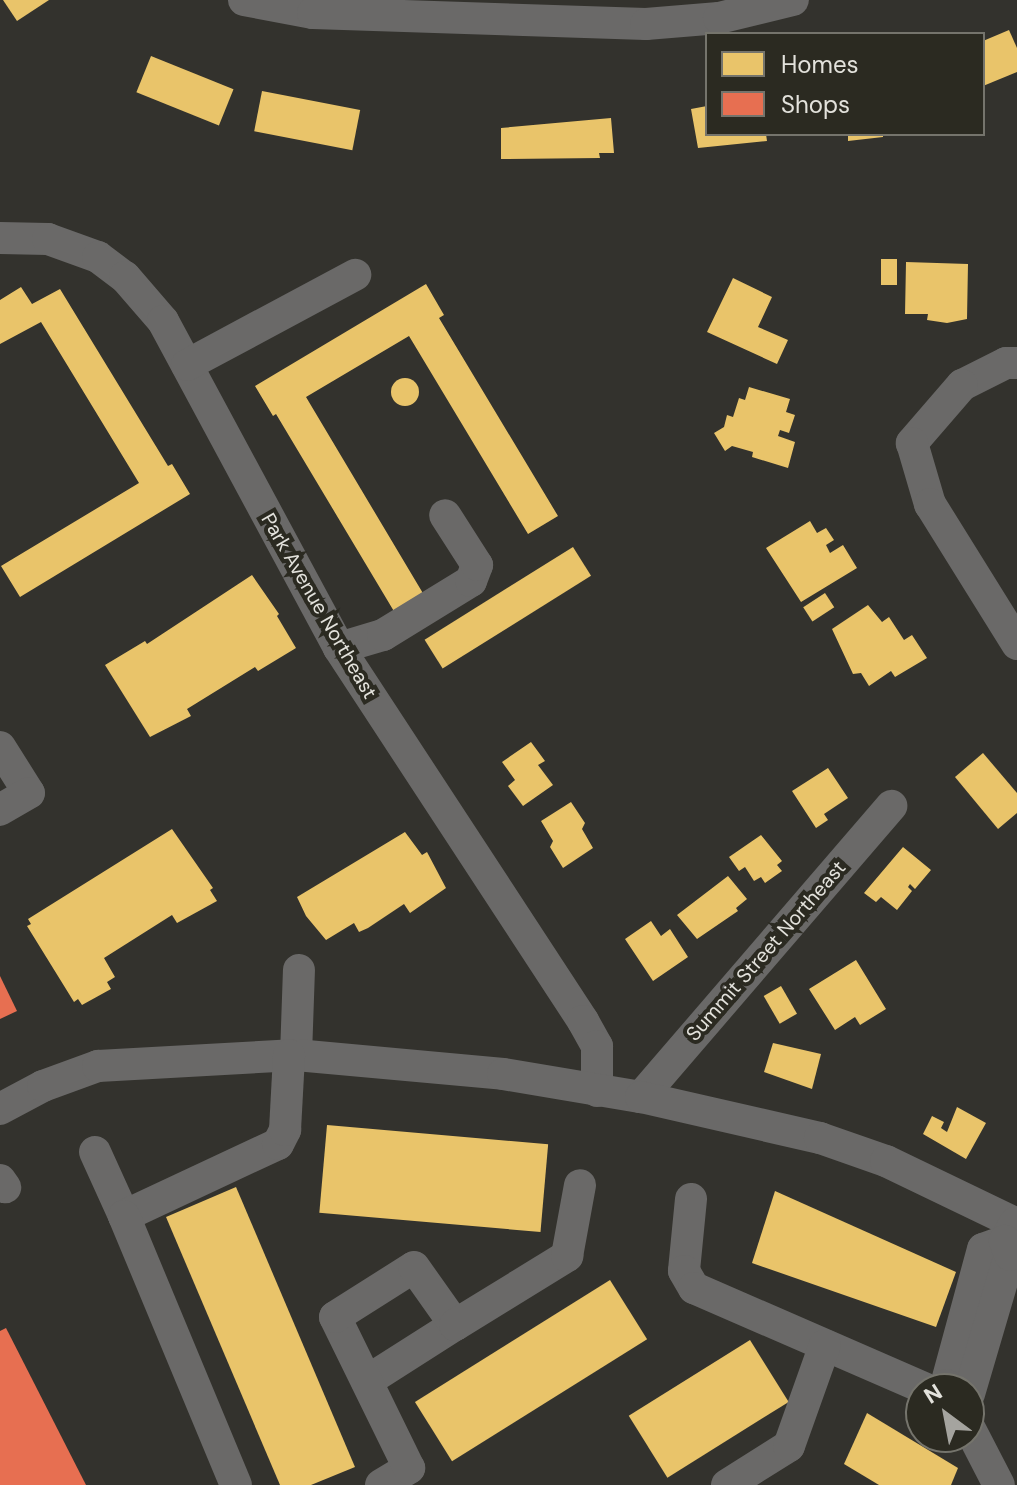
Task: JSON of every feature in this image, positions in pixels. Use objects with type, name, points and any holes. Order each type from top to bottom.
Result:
[{"type":"street","points":[[244,0],[313,13],[646,24],[719,18],[793,0]]},
{"type":"street","name":"Park Avenue Northeast","points":[[0,238],[48,239],[98,257],[146,299],[163,321],[339,648],[583,1021],[597,1046],[597,1091]]},
{"type":"street","points":[[187,365],[355,275]]},
{"type":"street","points":[[1017,363],[1006,363],[962,385],[912,443],[930,504],[1017,644]]},
{"type":"street","points":[[339,648],[383,635],[471,581],[477,565],[445,515]]},
{"type":"street","points":[[0,747],[29,793],[0,810]]},
{"type":"street","name":"Summit Street Northeast","points":[[641,1097],[891,806]]},
{"type":"street","points":[[124,1216],[278,1144],[285,1130],[299,970]]},
{"type":"street","points":[[0,1109],[43,1086],[98,1066],[293,1055],[485,1072],[641,1097],[820,1138],[886,1161],[1010,1232]]},
{"type":"street","points":[[95,1152],[236,1485]]},
{"type":"street","points":[[367,1381],[567,1256],[580,1185]]},
{"type":"street","points":[[691,1199],[684,1271],[694,1288],[905,1380]]},
{"type":"street","points":[[949,1373],[983,1249],[1010,1232]]},
{"type":"street","points":[[975,1373],[1010,1255],[1010,1232]]},
{"type":"street","points":[[381,1485],[409,1468],[335,1317],[414,1267],[455,1325]]},
{"type":"street","points":[[744,1481],[789,1446],[825,1345]]},
{"type":"street","points":[[982,1453],[999,1485]]},
{"type":"building: Homes","points":[[3,0],[49,0],[17,21]]},
{"type":"building: Homes","points":[[1009,30],[1017,48],[1017,72],[985,85],[985,40]]},
{"type":"building: Homes","points":[[151,56],[234,89],[219,126],[136,92]]},
{"type":"building: Homes","points":[[262,91],[360,110],[352,150],[254,131]]},
{"type":"building: Homes","points":[[705,106],[705,136],[766,136],[767,141],[698,148],[691,109]]},
{"type":"building: Homes","points":[[611,118],[614,153],[599,153],[600,158],[501,159],[501,128]]},
{"type":"building: Homes","points":[[848,136],[883,136],[883,137],[848,141]]},
{"type":"building: Homes","points":[[881,259],[897,259],[897,285],[881,285]]},
{"type":"building: Homes","points":[[906,262],[968,264],[967,319],[947,323],[927,320],[928,314],[905,314]]},
{"type":"building: Homes","points":[[733,278],[772,297],[758,327],[788,340],[777,364],[707,332]]},
{"type":"building: Homes","points":[[426,284],[444,315],[439,318],[558,516],[528,534],[409,336],[306,397],[424,595],[395,613],[276,414],[273,416],[255,386]]},
{"type":"building: Homes","points":[[21,287],[32,304],[60,289],[168,466],[172,464],[190,494],[20,597],[1,566],[139,483],[41,322],[0,344],[0,300]]},
{"type":"building: Homes","points":[[405,378],[415,382],[419,392],[415,402],[405,406],[395,402],[391,392],[395,382]]},
{"type":"building: Homes","points":[[749,387],[790,399],[786,412],[795,415],[789,433],[780,430],[778,436],[795,442],[788,468],[752,457],[753,452],[732,446],[725,451],[714,433],[724,427],[727,415],[733,417],[739,398],[745,400]]},
{"type":"building: Homes","points":[[810,521],[817,533],[826,528],[834,540],[826,545],[830,553],[843,545],[857,568],[801,602],[766,548]]},
{"type":"building: Homes","points":[[573,547],[591,576],[443,669],[425,640]]},
{"type":"building: Homes","points":[[252,575],[279,614],[277,616],[296,648],[258,671],[255,667],[187,709],[191,716],[150,737],[105,665],[145,641],[147,644]]},
{"type":"building: Homes","points":[[825,593],[834,607],[812,621],[803,607]]},
{"type":"building: Homes","points":[[868,605],[882,622],[889,617],[904,640],[912,635],[927,658],[895,677],[891,671],[869,686],[861,673],[853,674],[832,629]]},
{"type":"building: Homes","points":[[531,742],[545,761],[538,765],[553,785],[523,806],[508,786],[515,780],[502,762]]},
{"type":"building: Homes","points":[[983,753],[1017,793],[1017,813],[998,829],[955,777]]},
{"type":"building: Homes","points":[[828,768],[848,798],[824,814],[828,820],[816,828],[792,791]]},
{"type":"building: Homes","points":[[571,802],[585,823],[582,829],[593,848],[563,868],[550,847],[553,841],[541,821]]},
{"type":"building: Homes","points":[[172,829],[213,888],[210,890],[217,901],[177,923],[172,915],[104,958],[115,977],[107,982],[111,989],[82,1005],[78,999],[74,1002],[27,926],[31,924],[28,919]]},
{"type":"building: Homes","points":[[405,832],[422,855],[427,852],[446,888],[410,913],[404,904],[368,928],[359,932],[354,923],[326,940],[306,916],[297,897]]},
{"type":"building: Homes","points":[[761,835],[782,861],[777,865],[782,871],[765,883],[761,877],[754,881],[745,867],[739,871],[729,857]]},
{"type":"building: Homes","points":[[903,847],[931,870],[915,889],[910,884],[908,887],[912,891],[897,910],[881,897],[876,902],[864,893]]},
{"type":"building: Homes","points":[[728,876],[747,899],[736,908],[738,911],[697,939],[677,915]]},
{"type":"building: Homes","points":[[651,921],[661,936],[670,929],[688,957],[653,981],[625,939]]},
{"type":"building: Homes","points":[[856,960],[886,1009],[860,1025],[855,1017],[835,1030],[809,989]]},
{"type":"building: Homes","points":[[781,986],[797,1014],[780,1024],[764,996]]},
{"type":"building: Homes","points":[[773,1043],[821,1054],[812,1089],[764,1072]]},
{"type":"building: Homes","points":[[957,1107],[986,1123],[966,1159],[923,1134],[932,1116],[944,1122],[941,1128],[947,1132]]},
{"type":"building: Homes","points":[[327,1125],[548,1144],[540,1232],[319,1213]]},
{"type":"building: Homes","points":[[236,1187],[355,1467],[311,1485],[280,1485],[166,1217]]},
{"type":"building: Homes","points":[[775,1191],[956,1272],[936,1327],[752,1263]]},
{"type":"building: Homes","points":[[610,1280],[647,1339],[452,1461],[415,1402]]},
{"type":"building: Homes","points":[[750,1340],[789,1402],[667,1478],[629,1416]]},
{"type":"building: Homes","points":[[867,1413],[905,1436],[905,1453],[933,1453],[958,1468],[951,1485],[879,1485],[844,1464]]},
{"type":"building: Shops","points":[[0,976],[17,1011],[0,1019]]},
{"type":"building: Shops","points":[[6,1328],[86,1485],[0,1485],[0,1331]]}]
